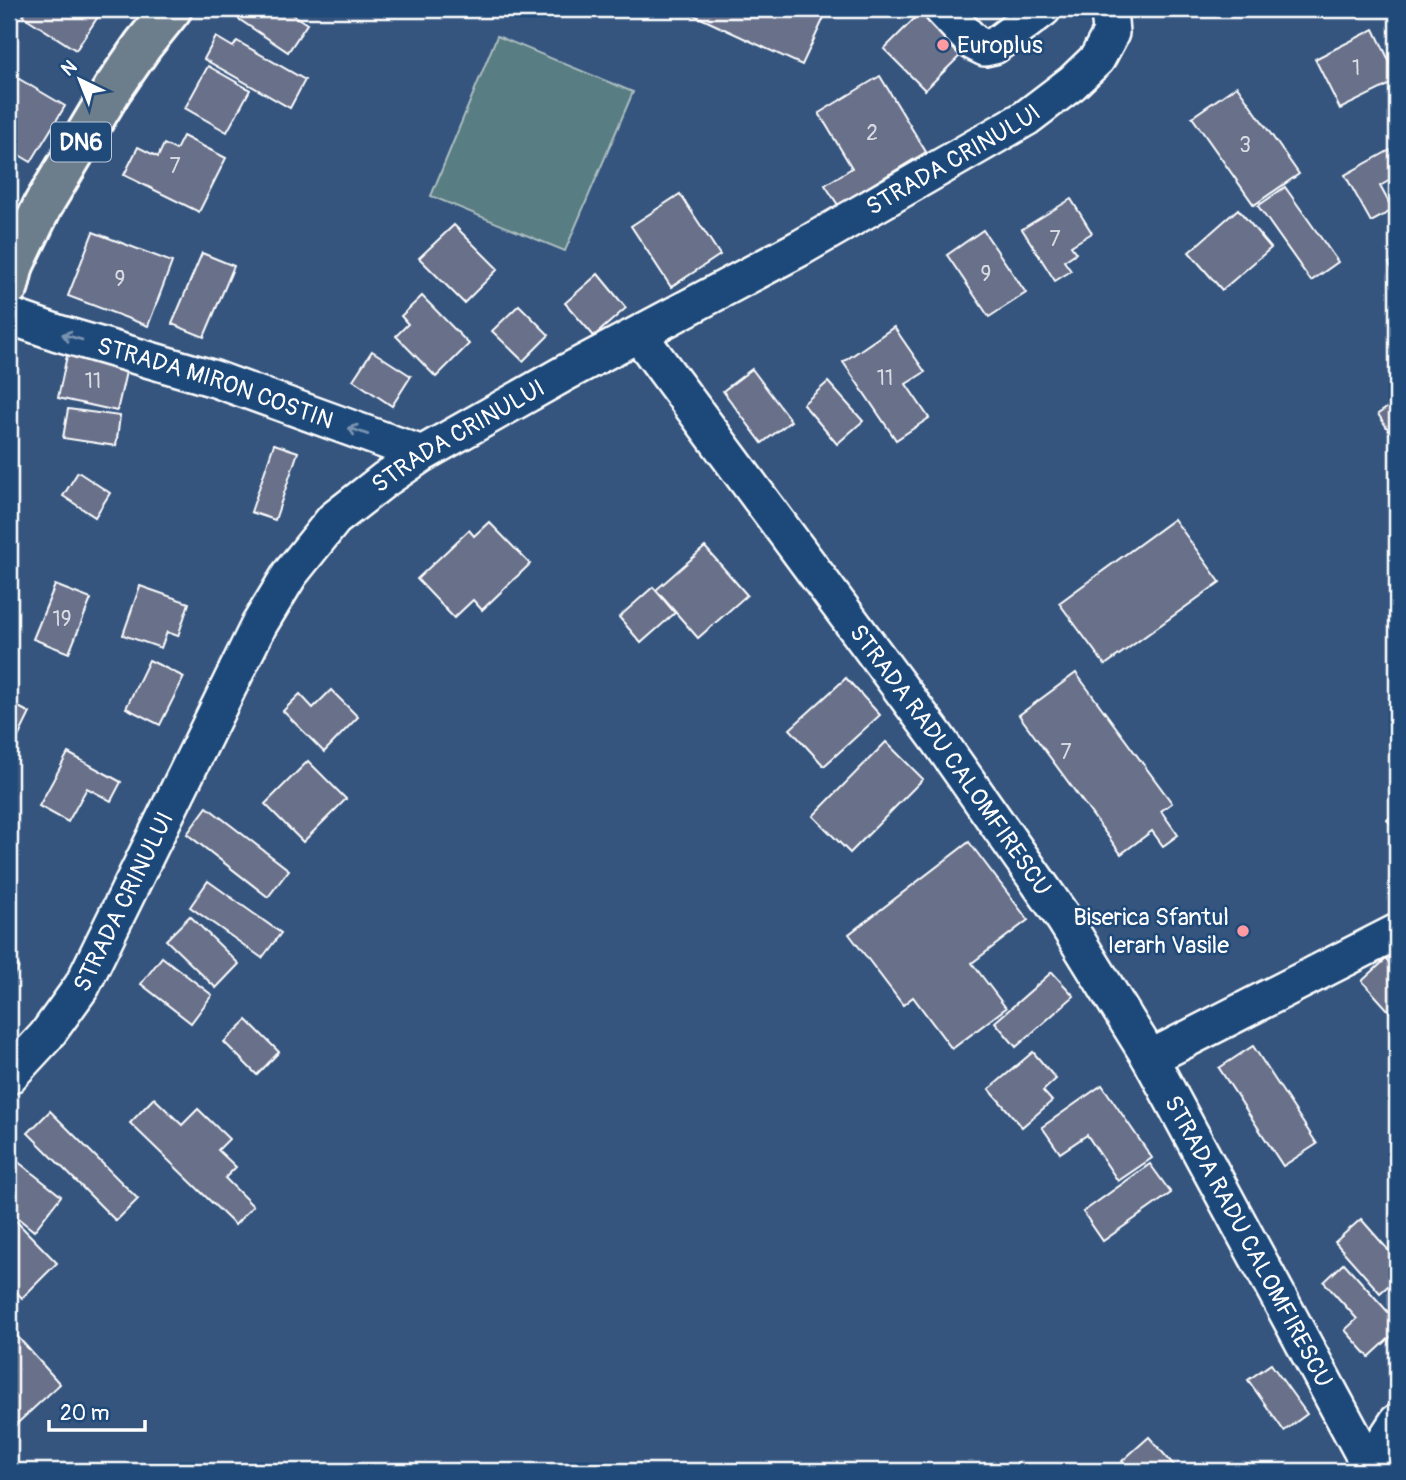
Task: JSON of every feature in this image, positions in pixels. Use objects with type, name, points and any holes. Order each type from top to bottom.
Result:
[{"type":"main road","name":"DN6","points":[[9,286],[14,265],[43,205],[112,90],[172,9]]},
{"type":"street","points":[[942,9],[973,42],[985,48],[994,46],[1043,9]]},
{"type":"street","name":"STRADA CRINULUI","points":[[9,1076],[46,1036],[82,986],[260,625],[290,574],[334,519],[422,454],[565,373],[802,247],[1026,118],[1072,83],[1097,59],[1111,33],[1109,9]]},
{"type":"street","name":"STRADA MIRON COSTIN","points":[[9,316],[215,379],[422,454]]},
{"type":"street","name":"STRADA RADU CALOMFIRESCU","points":[[639,335],[939,739],[1064,919],[1150,1058],[1367,1468]]},
{"type":"street","points":[[1150,1058],[1397,932]]},
{"type":"street","points":[[1367,1468],[1397,1422]]},
{"type":"green space","points":[[497,36],[633,92],[565,251],[431,196]]},
{"type":"building","points":[[27,9],[103,9],[76,50],[23,16]]},
{"type":"building","points":[[243,9],[284,9],[307,24],[288,52],[237,18]]},
{"type":"building","points":[[681,9],[828,9],[802,65]]},
{"type":"building","points":[[924,9],[966,50],[925,90],[884,49]]},
{"type":"building","points":[[1374,29],[1397,81],[1340,109],[1315,59]]},
{"type":"building","points":[[216,37],[233,47],[237,41],[305,80],[290,108],[204,59]]},
{"type":"building","points":[[208,66],[250,90],[227,132],[185,108]]},
{"type":"building","points":[[9,73],[65,106],[31,162],[9,149]]},
{"type":"building","points":[[880,76],[926,152],[838,205],[825,185],[852,168],[819,113]]},
{"type":"building","points":[[1237,86],[1299,174],[1254,205],[1192,117]]},
{"type":"building","points":[[183,136],[226,158],[199,212],[124,175],[138,147],[158,157],[164,144],[176,150]]},
{"type":"building","points":[[1390,150],[1397,163],[1397,176],[1380,186],[1393,210],[1371,222],[1345,175]]},
{"type":"building","points":[[1285,187],[1338,262],[1311,281],[1258,206]]},
{"type":"building","points":[[680,194],[720,255],[671,287],[631,226]]},
{"type":"building","points":[[1071,199],[1092,233],[1071,246],[1076,253],[1064,261],[1071,271],[1055,281],[1022,229]]},
{"type":"building","points":[[1238,209],[1271,248],[1222,290],[1189,252]]},
{"type":"building","points":[[454,225],[498,269],[464,303],[419,258]]},
{"type":"building","points":[[983,230],[1026,293],[989,317],[947,255]]},
{"type":"building","points":[[93,232],[172,262],[148,326],[68,296]]},
{"type":"building","points":[[202,253],[234,266],[204,337],[172,324]]},
{"type":"building","points":[[1397,258],[1397,279],[1389,263]]},
{"type":"building","points":[[598,274],[626,308],[594,336],[565,303]]},
{"type":"building","points":[[422,296],[469,344],[436,377],[396,336],[408,324],[401,316]]},
{"type":"building","points":[[519,305],[549,335],[523,361],[492,331]]},
{"type":"building","points":[[894,327],[925,372],[906,384],[929,418],[896,440],[843,362]]},
{"type":"building","points":[[68,351],[128,363],[117,411],[58,398]]},
{"type":"building","points":[[372,351],[411,376],[392,406],[353,380]]},
{"type":"building","points":[[752,369],[791,421],[762,443],[723,391]]},
{"type":"building","points":[[828,382],[863,421],[837,444],[803,404]]},
{"type":"building","points":[[1397,401],[1397,443],[1378,414]]},
{"type":"building","points":[[68,409],[120,416],[116,446],[63,438]]},
{"type":"building","points":[[274,444],[298,452],[275,520],[251,512]]},
{"type":"building","points":[[78,472],[110,493],[95,517],[63,496]]},
{"type":"building","points":[[1174,519],[1220,582],[1105,665],[1059,603]]},
{"type":"building","points":[[489,522],[530,564],[482,610],[473,600],[454,618],[417,579],[469,530],[474,536]]},
{"type":"building","points":[[705,547],[747,595],[698,638],[656,590]]},
{"type":"building","points":[[55,585],[91,599],[69,653],[33,639]]},
{"type":"building","points":[[140,586],[189,603],[178,636],[167,632],[161,648],[123,635]]},
{"type":"building","points":[[653,587],[675,613],[641,643],[619,617]]},
{"type":"building","points":[[149,660],[184,677],[160,725],[126,708]]},
{"type":"building","points":[[1076,673],[1172,803],[1161,811],[1178,835],[1163,846],[1152,831],[1121,854],[1019,715]]},
{"type":"building","points":[[846,678],[880,715],[824,766],[790,729]]},
{"type":"building","points":[[331,690],[358,717],[324,752],[283,711],[300,694],[313,708]]},
{"type":"building","points":[[9,702],[30,713],[9,756]]},
{"type":"building","points":[[886,742],[923,779],[850,853],[813,816]]},
{"type":"building","points":[[68,753],[121,782],[111,801],[87,788],[68,822],[39,806]]},
{"type":"building","points":[[308,761],[346,799],[303,842],[265,804]]},
{"type":"building","points":[[207,807],[289,870],[268,897],[187,834]]},
{"type":"building","points":[[1397,811],[1397,831],[1387,820]]},
{"type":"building","points":[[969,842],[1028,920],[972,963],[1006,1008],[952,1049],[913,997],[903,1005],[849,934]]},
{"type":"building","points":[[208,881],[281,933],[262,958],[190,907]]},
{"type":"building","points":[[190,916],[239,964],[216,988],[166,940]]},
{"type":"building","points":[[162,957],[212,995],[191,1023],[141,984]]},
{"type":"building","points":[[1386,959],[1397,972],[1397,1020],[1362,981]]},
{"type":"building","points":[[9,960],[19,966],[12,980],[9,979]]},
{"type":"building","points":[[1052,972],[1074,996],[1016,1047],[995,1022]]},
{"type":"building","points":[[247,1020],[279,1052],[257,1075],[224,1042]]},
{"type":"building","points":[[1253,1046],[1317,1144],[1283,1166],[1219,1068]]},
{"type":"building","points":[[1033,1052],[1056,1079],[1043,1091],[1052,1101],[1022,1127],[989,1089]]},
{"type":"building","points":[[1102,1085],[1152,1158],[1118,1181],[1087,1135],[1060,1153],[1042,1127]]},
{"type":"building","points":[[154,1098],[182,1125],[198,1109],[229,1139],[218,1150],[236,1167],[225,1178],[253,1206],[235,1225],[130,1123]]},
{"type":"building","points":[[50,1111],[138,1199],[116,1221],[28,1133]]},
{"type":"building","points":[[17,1161],[61,1196],[34,1231],[9,1211],[9,1171]]},
{"type":"building","points":[[1150,1164],[1171,1193],[1103,1241],[1083,1212]]},
{"type":"building","points":[[1361,1219],[1397,1260],[1397,1278],[1380,1293],[1335,1242]]},
{"type":"building","points":[[16,1221],[57,1263],[22,1298],[9,1284],[9,1228]]},
{"type":"building","points":[[1344,1263],[1397,1322],[1397,1331],[1369,1357],[1345,1330],[1357,1319],[1324,1282]]},
{"type":"building","points":[[9,1327],[60,1384],[9,1431]]},
{"type":"building","points":[[1271,1364],[1307,1414],[1284,1431],[1248,1380]]},
{"type":"building","points":[[1149,1437],[1179,1471],[1130,1471],[1122,1461]]},
{"type":"place","name":"Europlus","points":[[943,45]]},
{"type":"place","name":"Biserica Sfantul Ierarh Vasile","points":[[1243,931]]}]
